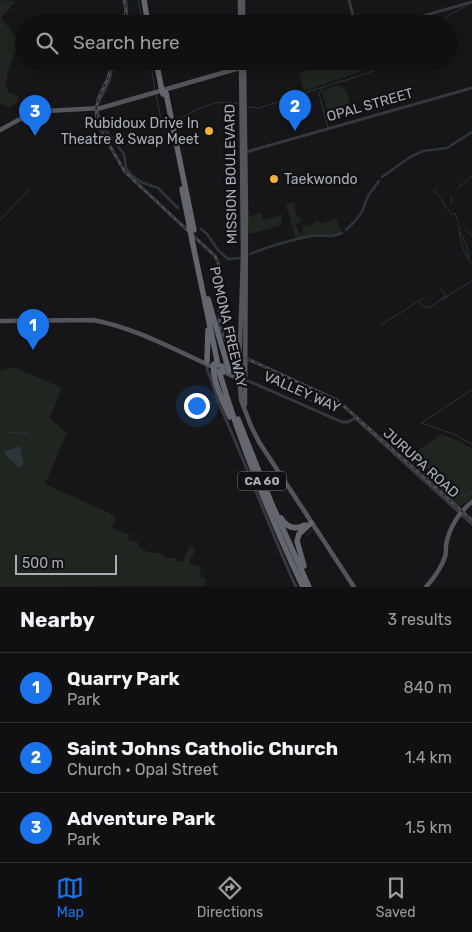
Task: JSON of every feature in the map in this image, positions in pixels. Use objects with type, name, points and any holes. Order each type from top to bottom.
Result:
[{"type":"highway","points":[[146,0],[148,15]]},
{"type":"highway","name":"POMONA FREEWAY","points":[[160,70],[206,299],[217,367],[265,504],[303,587]]},
{"type":"highway","points":[[206,299],[208,336],[217,367]]},
{"type":"highway","points":[[206,299],[217,367]]},
{"type":"highway","name":"POMONA FREEWAY","points":[[217,367],[271,502],[310,587]]},
{"type":"highway","points":[[271,502],[283,521],[290,527],[299,528],[312,523]]},
{"type":"highway","points":[[310,587],[297,541],[299,534],[312,523]]},
{"type":"main road","points":[[241,0],[242,15]]},
{"type":"main road","points":[[0,131],[40,114],[101,108],[223,70]]},
{"type":"main road","name":"MISSION BOULEVARD","points":[[242,70],[246,152],[241,400],[255,435],[354,587]]},
{"type":"main road","name":"MISSION BOULEVARD","points":[[242,70],[245,256]]},
{"type":"main road","name":"VALLEY WAY","points":[[0,321],[93,320],[114,324],[242,378]]},
{"type":"main road","name":"VALLEY WAY","points":[[217,367],[237,378],[242,378]]},
{"type":"main road","points":[[425,586],[437,568],[450,532],[461,514],[472,502]]},
{"type":"street","points":[[348,0],[352,15]]},
{"type":"street","points":[[426,15],[472,2]]},
{"type":"street","name":"OPAL STREET","points":[[246,152],[472,88]]},
{"type":"street","points":[[217,367],[208,370],[219,404],[296,587]]},
{"type":"street","name":"VALLEY WAY","points":[[242,378],[343,422],[348,422],[355,418]]},
{"type":"street","name":"JURUPA ROAD","points":[[355,418],[472,524]]},
{"type":"shaded area","points":[[0,0],[16,1],[1,18],[15,36],[15,53],[5,82],[8,92],[18,96],[18,100],[10,108],[0,103]]},
{"type":"shaded area","points":[[308,70],[362,71],[304,91],[299,73]]},
{"type":"shaded area","points":[[339,85],[346,90],[351,107],[330,113],[327,111],[322,91]]},
{"type":"shaded area","points":[[294,202],[296,216],[299,216],[301,222],[295,224],[301,235],[303,234],[302,226],[307,224],[312,229],[311,224],[315,223],[315,221],[319,220],[322,223],[336,218],[341,232],[333,236],[314,235],[296,240],[286,204]]},
{"type":"shaded area","points":[[261,212],[263,220],[281,215],[282,225],[249,234],[248,217]]},
{"type":"shaded area","points":[[14,367],[62,388],[50,418],[67,433],[45,484],[116,516],[112,528],[130,535],[128,539],[139,543],[138,547],[150,553],[159,553],[167,558],[177,558],[176,562],[183,561],[190,546],[196,548],[189,563],[200,567],[201,578],[205,577],[206,586],[0,587],[0,371]]},
{"type":"shaded area","points":[[441,434],[472,448],[472,499],[459,507],[409,461],[408,457]]},
{"type":"shaded area","points":[[20,446],[24,464],[19,468],[4,452]]},
{"type":"waterway","points":[[126,0],[127,15]]},
{"type":"waterway","points":[[138,0],[141,15]]},
{"type":"waterway","points":[[450,15],[466,6]]},
{"type":"waterway","points":[[98,104],[109,82],[112,70]]},
{"type":"waterway","points":[[152,70],[155,89]]},
{"type":"waterway","points":[[366,74],[375,70]]},
{"type":"waterway","points":[[343,81],[364,74]]},
{"type":"waterway","points":[[298,95],[342,81]]},
{"type":"waterway","points":[[323,87],[319,94],[328,127]]},
{"type":"waterway","points":[[156,95],[163,129],[166,130]]},
{"type":"waterway","points":[[247,107],[259,108],[295,96]]},
{"type":"waterway","points":[[176,122],[206,106],[222,102],[239,104]]},
{"type":"waterway","points":[[98,111],[100,123],[124,154],[126,168],[131,175],[143,183]]},
{"type":"waterway","points":[[382,177],[410,157],[423,151],[447,148],[472,132]]},
{"type":"waterway","points":[[125,146],[160,134]]},
{"type":"waterway","points":[[457,189],[472,176]]},
{"type":"waterway","points":[[355,221],[362,212],[368,196],[379,181]]},
{"type":"waterway","points":[[144,183],[158,188],[178,208]]},
{"type":"waterway","points":[[0,220],[30,189]]},
{"type":"waterway","points":[[434,190],[445,205]]},
{"type":"waterway","points":[[451,197],[451,203]]},
{"type":"waterway","points":[[443,207],[445,205],[452,215],[455,213],[458,222]]},
{"type":"waterway","points":[[346,230],[354,222]]},
{"type":"waterway","points":[[457,225],[460,227],[463,247],[472,265]]},
{"type":"waterway","points":[[201,229],[228,259],[240,258]]},
{"type":"waterway","points":[[465,229],[472,236]]},
{"type":"waterway","points":[[460,232],[466,244],[469,258]]},
{"type":"waterway","points":[[250,254],[303,238],[333,236],[342,233]]},
{"type":"waterway","points":[[447,296],[472,281]]},
{"type":"waterway","points":[[419,302],[424,307],[430,307],[446,296],[441,289]]},
{"type":"waterway","points":[[381,325],[425,297]]},
{"type":"waterway","points":[[442,299],[448,297]]},
{"type":"waterway","points":[[291,385],[294,392],[300,398],[332,406]]},
{"type":"waterway","points":[[472,390],[421,423],[453,434],[472,444]]},
{"type":"waterway","points":[[9,432],[29,434]]},
{"type":"waterway","points":[[415,456],[463,496],[472,492]]},
{"type":"waterway","points":[[306,536],[313,529]]},
{"type":"railway","points":[[124,0],[125,15]]},
{"type":"railway","points":[[110,70],[96,109],[97,120],[103,134],[125,172],[215,256],[220,269],[221,281],[219,319],[221,331],[228,343],[239,355],[337,400],[472,520]]},
{"type":"place","name":"Rubidoux Drive In Theatre & Swap Meet","points":[[209,131]]},
{"type":"place","name":"Saint Johns Catholic Church","points":[[295,131]]},
{"type":"place","name":"Adventure Park","points":[[35,136]]},
{"type":"place","name":"Taekwondo","points":[[274,179]]},
{"type":"place","name":"Quarry Park","points":[[33,350]]}]
